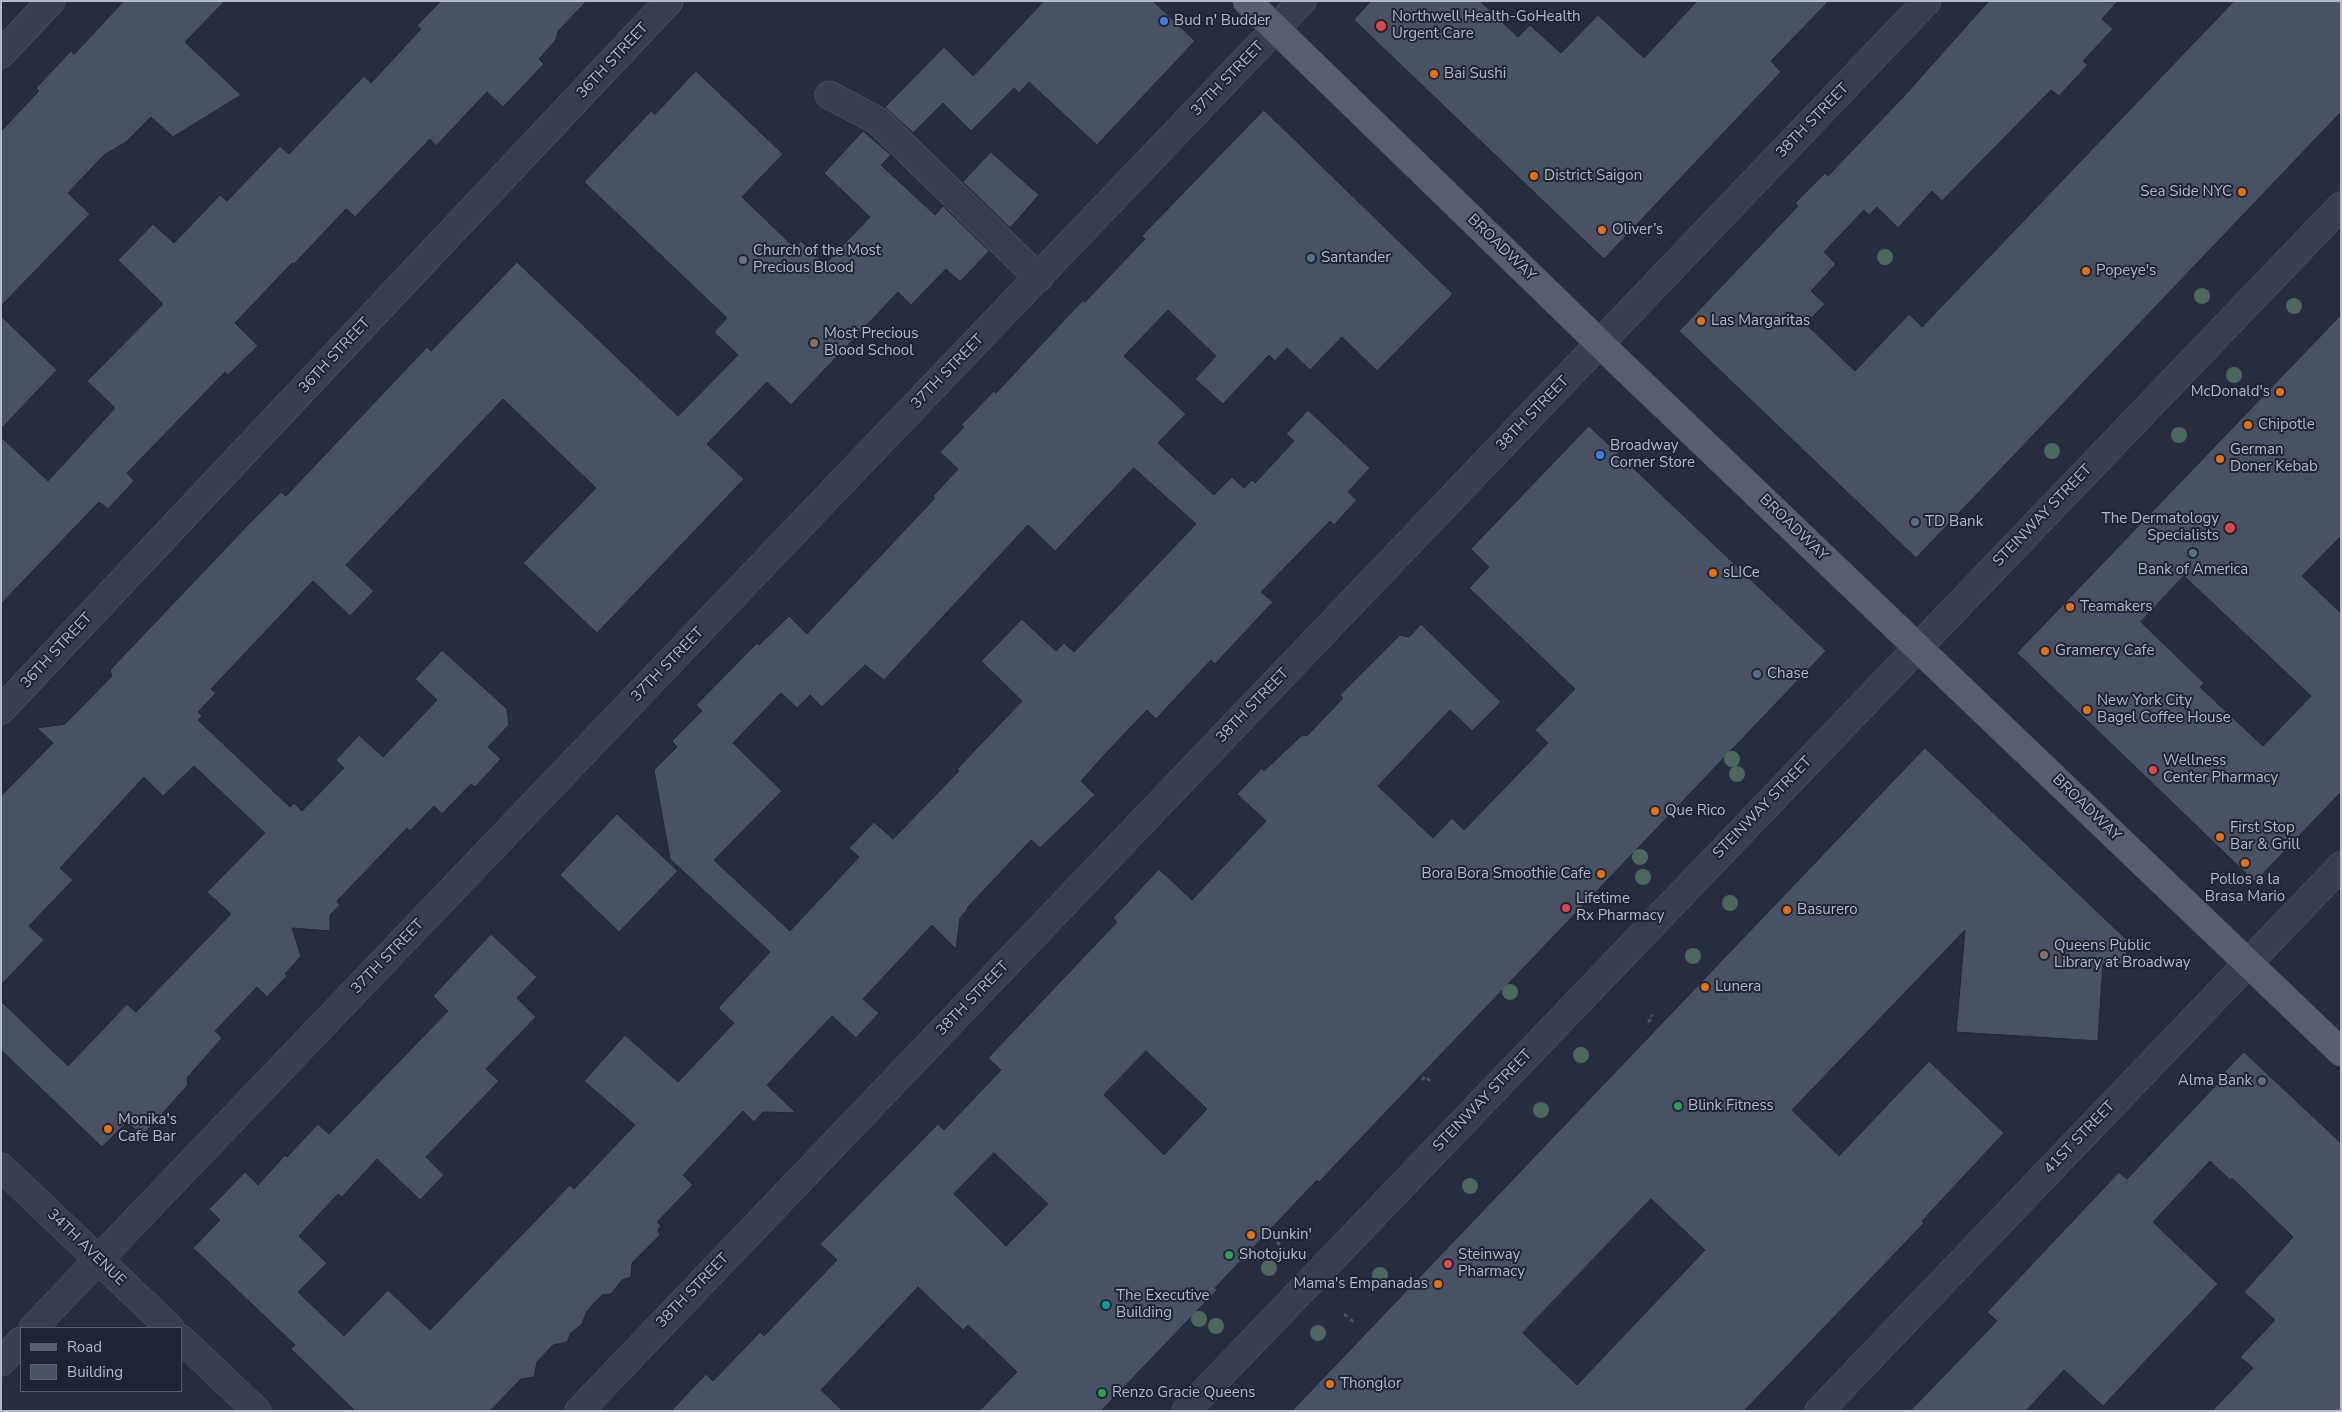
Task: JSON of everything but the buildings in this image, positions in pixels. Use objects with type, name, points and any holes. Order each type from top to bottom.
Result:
[{"type":"main road","name":"BROADWAY","points":[[1248,1],[1600,344],[2341,1052]]},
{"type":"street","points":[[1,54],[51,1]]},
{"type":"street","name":"36TH STREET","points":[[1,710],[669,1]]},
{"type":"street","name":"37TH STREET","points":[[34,1327],[1302,1]]},
{"type":"street","name":"38TH STREET","points":[[579,1411],[1927,1]]},
{"type":"street","points":[[829,95],[878,121],[1039,278]]},
{"type":"street","name":"STEINWAY STREET","points":[[1186,1411],[2341,206]]},
{"type":"street","name":"41ST STREET","points":[[1819,1411],[2341,866]]},
{"type":"street","name":"34TH AVENUE","points":[[1,1167],[169,1327]]},
{"type":"street","points":[[182,1339],[257,1411]]},
{"type":"street","points":[[1,1362],[20,1342]]},
{"type":"path","points":[[1648,1022],[1653,1017],[1651,1015]]},
{"type":"path","points":[[1422,1080],[1425,1076],[1431,1082]]},
{"type":"path","points":[[1278,1242],[1289,1256]]},
{"type":"path","points":[[1344,1314],[1355,1323]]},
{"type":"place","name":"Bud n' Budder","points":[[1164,21]]},
{"type":"place","name":"Northwell Health-GoHealth Urgent Care","points":[[1381,26]]},
{"type":"place","name":"Bai Sushi","points":[[1434,74]]},
{"type":"place","name":"District Saigon","points":[[1534,176]]},
{"type":"place","name":"Sea Side NYC","points":[[2242,192]]},
{"type":"place","name":"Oliver’s","points":[[1602,230]]},
{"type":"place","name":"Santander","points":[[1311,258]]},
{"type":"place","name":"Church of the Most Precious Blood","points":[[743,260]]},
{"type":"place","name":"Popeye's","points":[[2086,271]]},
{"type":"place","name":"Las Margaritas","points":[[1701,321]]},
{"type":"place","name":"Most Precious Blood School","points":[[814,343]]},
{"type":"place","name":"McDonald's","points":[[2280,392]]},
{"type":"place","name":"Chipotle","points":[[2248,425]]},
{"type":"place","name":"Broadway Corner Store","points":[[1600,455]]},
{"type":"place","name":"German Doner Kebab","points":[[2220,459]]},
{"type":"place","name":"TD Bank","points":[[1915,522]]},
{"type":"place","name":"The Dermatology Specialists","points":[[2230,528]]},
{"type":"place","name":"Bank of America","points":[[2193,553]]},
{"type":"place","name":"sLICe","points":[[1713,573]]},
{"type":"place","name":"Teamakers","points":[[2070,607]]},
{"type":"place","name":"Gramercy Cafe","points":[[2045,651]]},
{"type":"place","name":"Chase","points":[[1757,674]]},
{"type":"place","name":"New York City Bagel Coffee House","points":[[2087,710]]},
{"type":"place","name":"Wellness Center Pharmacy","points":[[2153,770]]},
{"type":"place","name":"Que Rico","points":[[1655,811]]},
{"type":"place","name":"First Stop Bar & Grill","points":[[2220,837]]},
{"type":"place","name":"Pollos a la Brasa Mario","points":[[2245,863]]},
{"type":"place","name":"Bora Bora Smoothie Cafe","points":[[1601,874]]},
{"type":"place","name":"Lifetime Rx Pharmacy","points":[[1566,908]]},
{"type":"place","name":"Basurero","points":[[1787,910]]},
{"type":"place","name":"Queens Public Library at Broadway","points":[[2044,955]]},
{"type":"place","name":"Lunera","points":[[1705,987]]},
{"type":"place","name":"Alma Bank","points":[[2262,1081]]},
{"type":"place","name":"Blink Fitness","points":[[1678,1106]]},
{"type":"place","name":"Monika's Cafe Bar","points":[[108,1129]]},
{"type":"place","name":"Dunkin'","points":[[1251,1235]]},
{"type":"place","name":"Shotojuku","points":[[1229,1255]]},
{"type":"place","name":"Steinway Pharmacy","points":[[1448,1264]]},
{"type":"place","name":"Mama's Empanadas","points":[[1438,1284]]},
{"type":"place","name":"The Executive Building","points":[[1106,1305]]},
{"type":"place","name":"Thonglor","points":[[1330,1384]]},
{"type":"place","name":"Renzo Gracie Queens","points":[[1102,1393]]}]
